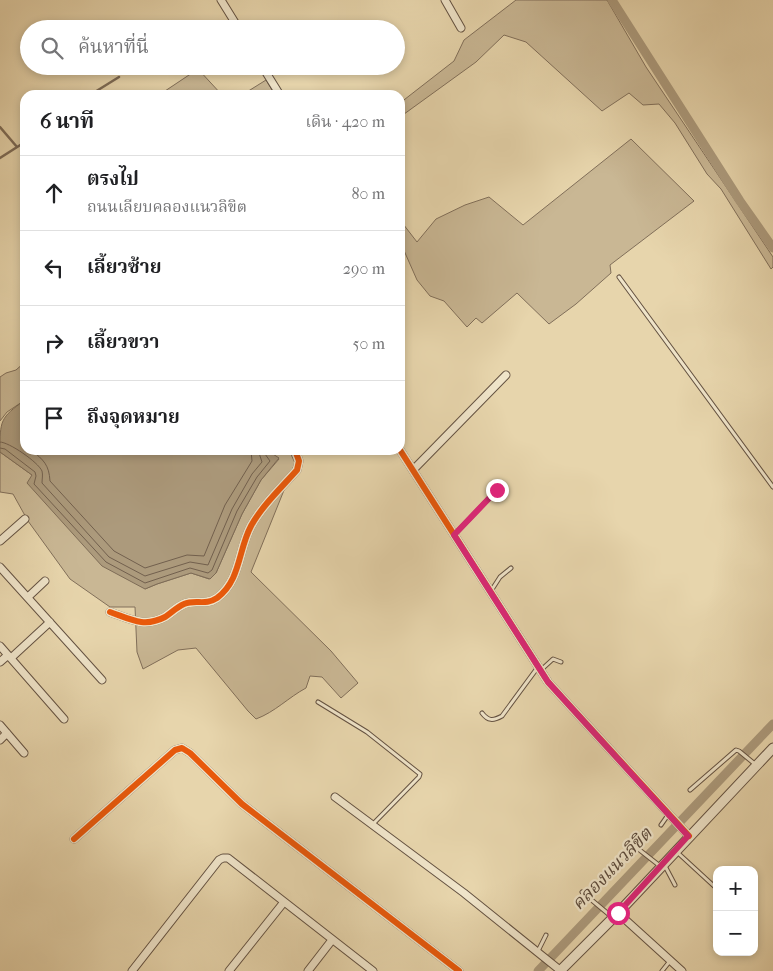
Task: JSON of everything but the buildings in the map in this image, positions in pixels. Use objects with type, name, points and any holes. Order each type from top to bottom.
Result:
[{"type":"street","points":[[221,0],[233,20]]},
{"type":"street","points":[[445,0],[461,28]]},
{"type":"street","points":[[268,75],[277,90]]},
{"type":"street","points":[[413,470],[506,374]]},
{"type":"street","points":[[110,612],[144,624],[155,622],[184,604],[206,603],[217,597],[228,586],[237,572],[245,539],[256,518],[297,470],[300,461],[297,455]]},
{"type":"street","points":[[403,455],[556,692],[685,833]]},
{"type":"street","points":[[0,542],[25,520]]},
{"type":"street","points":[[0,567],[102,680]]},
{"type":"street","points":[[28,597],[45,581]]},
{"type":"street","points":[[0,662],[50,622]]},
{"type":"street","points":[[0,646],[64,719]]},
{"type":"street","points":[[0,725],[24,753]]},
{"type":"street","points":[[0,740],[7,733]]},
{"type":"street","points":[[74,839],[175,750],[182,748],[190,753],[242,804],[458,971]]},
{"type":"street","points":[[335,797],[559,969],[659,864],[675,851],[685,833],[753,763],[773,748]]},
{"type":"street","points":[[132,971],[219,860],[228,858],[373,971]]},
{"type":"street","points":[[229,971],[284,902]]},
{"type":"street","points":[[613,914],[682,971]]},
{"type":"street","points":[[308,971],[332,940]]},
{"type":"lane","points":[[620,277],[773,487]]},
{"type":"lane","points":[[454,535],[497,490]]},
{"type":"lane","points":[[491,592],[500,577],[511,568]]},
{"type":"lane","points":[[482,713],[486,718],[496,720],[502,716],[541,668],[553,659],[561,662]]},
{"type":"lane","points":[[318,702],[367,732],[420,774],[372,824]]},
{"type":"lane","points":[[690,790],[736,750],[739,750],[753,763]]},
{"type":"lane","points":[[661,825],[670,816]]},
{"type":"lane","points":[[637,848],[659,864],[675,885]]},
{"type":"lane","points":[[675,851],[713,884]]},
{"type":"lane","points":[[582,892],[613,914]]},
{"type":"lane","points":[[540,953],[546,935]]},
{"type":"lane","points":[[662,971],[671,960]]},
{"type":"shaded area","points":[[516,0],[607,0],[646,67],[773,257],[773,267],[771,269],[721,189],[707,174],[675,123],[659,104],[643,105],[629,93],[602,111],[526,42],[504,35],[476,62],[405,113],[405,99],[454,61],[464,40]]},
{"type":"shaded area","points":[[189,75],[204,75],[217,90],[166,90]]},
{"type":"shaded area","points":[[266,80],[272,90],[250,90]]},
{"type":"shaded area","points":[[631,139],[694,201],[610,265],[611,273],[576,304],[549,324],[517,293],[482,323],[476,318],[467,327],[444,301],[430,296],[417,280],[405,253],[405,226],[417,242],[436,219],[465,205],[489,197],[523,225]]},
{"type":"shaded area","points":[[20,366],[20,403],[7,412],[0,421],[0,377]]},
{"type":"shaded area","points":[[0,452],[32,475],[145,589],[191,573],[209,579],[216,573],[242,514],[261,480],[279,459],[274,455],[291,455],[295,463],[251,572],[331,651],[358,683],[341,698],[322,677],[310,676],[306,688],[256,719],[196,648],[178,650],[143,669],[137,652],[135,607],[110,607],[70,579],[28,521],[13,494],[0,492]]},
{"type":"water","points":[[20,404],[20,455],[274,455],[279,458],[261,480],[242,514],[216,573],[210,579],[191,573],[145,589],[102,566],[27,483],[32,475],[0,452],[1,426],[11,411]]},
{"type":"waterway","points":[[612,0],[740,201],[773,248]]},
{"type":"waterway","points":[[98,90],[119,77]]},
{"type":"waterway","points":[[0,127],[17,147]]},
{"type":"waterway","points":[[0,158],[20,145]]},
{"type":"waterway","name":"คลองแนวลิขิต","points":[[538,971],[773,724]]},
{"type":"cycle path","points":[[110,612],[131,620],[150,622],[165,617],[184,604],[208,602],[217,598],[231,583],[247,535],[255,519],[297,470],[299,461],[297,455]]},
{"type":"cycle path","points":[[403,455],[548,682],[689,836]]},
{"type":"cycle path","points":[[74,839],[175,750],[182,748],[190,753],[242,804],[459,971]]},
{"type":"route","points":[[497,490],[454,535],[548,682],[688,836],[618,913]]}]
